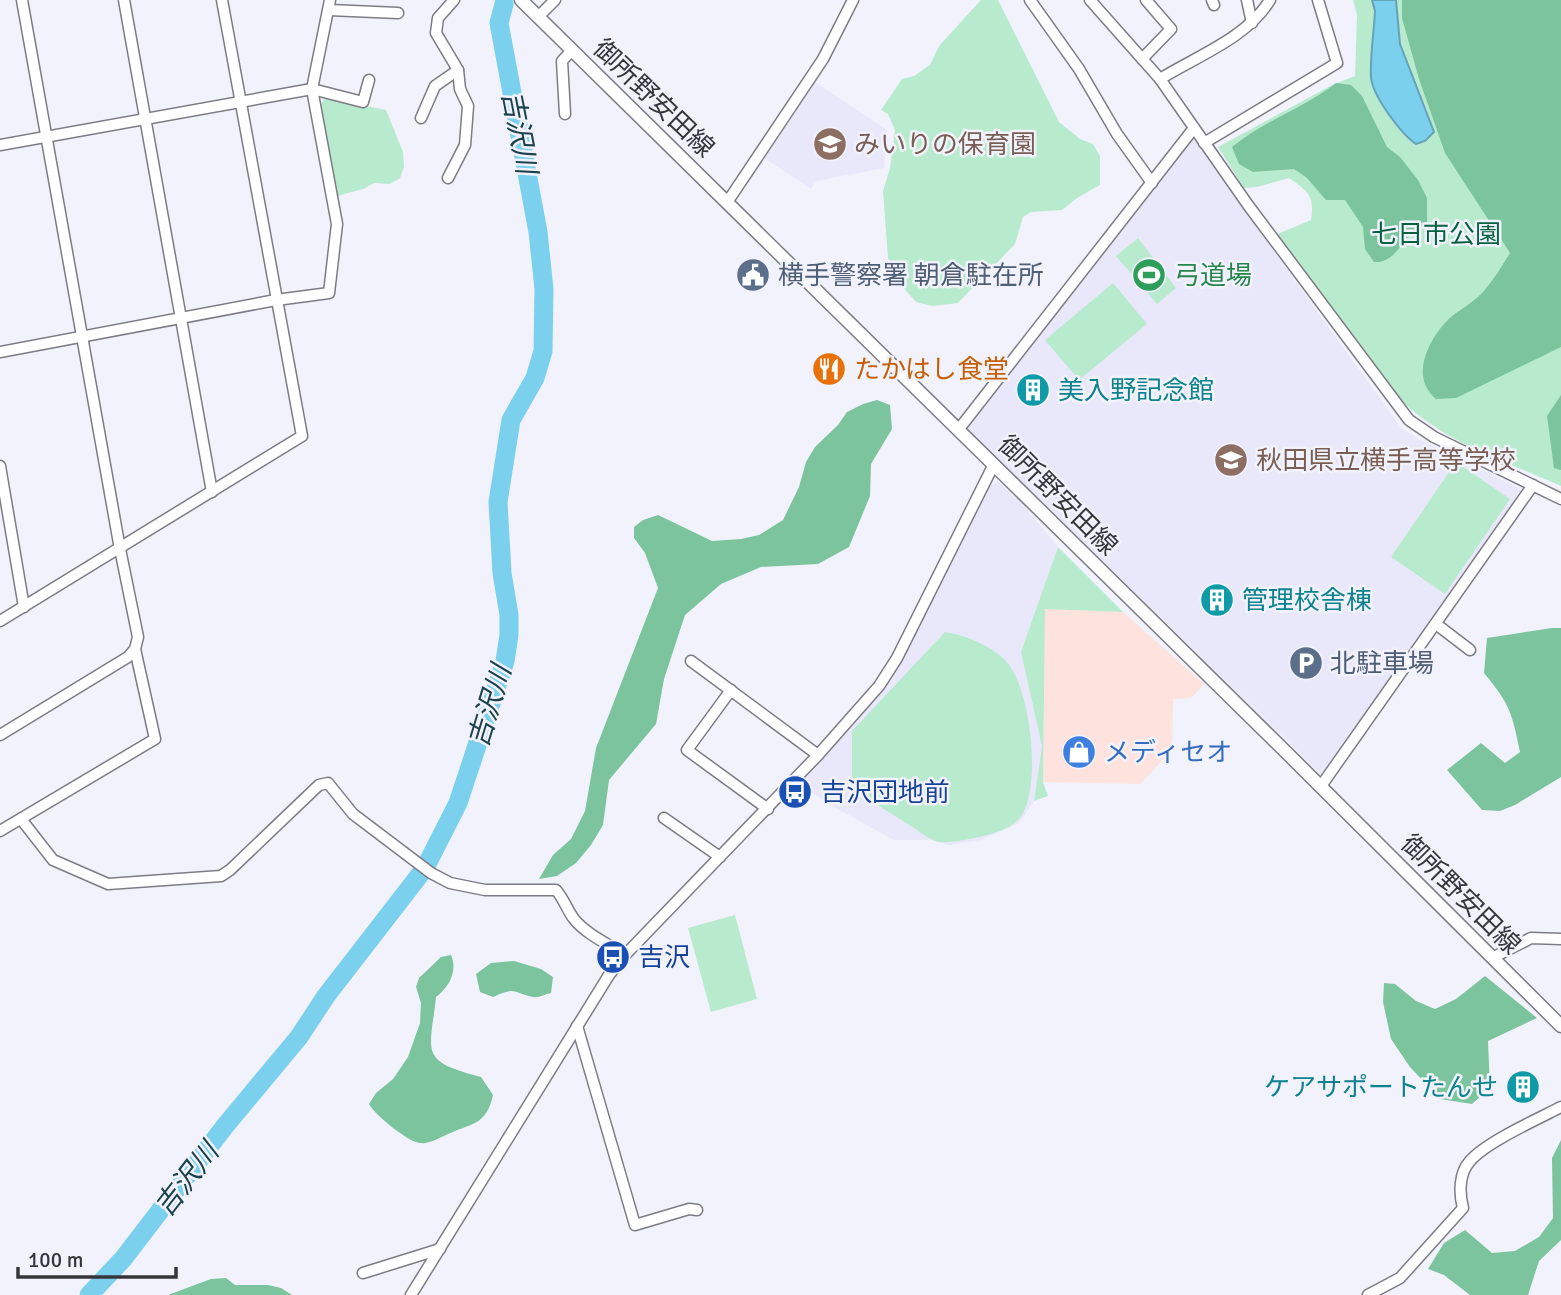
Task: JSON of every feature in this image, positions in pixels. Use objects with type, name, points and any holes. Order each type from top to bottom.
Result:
[{"type":"main road","name":"御所野安田線","points":[[521,0],[1321,786],[1560,1025]]},
{"type":"street","points":[[0,831],[155,739],[135,649],[138,637],[22,0]]},
{"type":"street","points":[[124,0],[212,492]]},
{"type":"street","points":[[0,621],[302,436],[222,0]]},
{"type":"street","points":[[448,178],[465,145],[468,106],[460,89],[458,69],[436,33],[438,18],[454,0]]},
{"type":"street","points":[[538,17],[555,0]]},
{"type":"street","points":[[728,201],[823,59],[852,0]]},
{"type":"street","points":[[1030,0],[1079,69],[1117,134],[1152,183]]},
{"type":"street","points":[[1090,0],[1160,79],[1204,143],[1409,420],[1434,436],[1561,499]]},
{"type":"street","points":[[1142,59],[1171,29],[1146,0]]},
{"type":"street","points":[[1247,0],[1252,23]]},
{"type":"street","points":[[1160,79],[1241,32],[1261,16],[1270,0]]},
{"type":"street","points":[[1204,143],[1337,63],[1318,0]]},
{"type":"street","points":[[0,352],[276,300],[329,293],[337,224],[312,89],[330,5],[398,13]]},
{"type":"street","points":[[565,114],[562,61],[572,50]]},
{"type":"street","points":[[421,118],[435,86],[458,69]]},
{"type":"street","points":[[0,145],[312,89],[363,102],[369,80]]},
{"type":"street","points":[[959,429],[1194,128]]},
{"type":"street","points":[[411,1295],[609,975],[625,955],[768,809],[879,686],[897,658],[994,464]]},
{"type":"street","points":[[0,466],[24,607]]},
{"type":"street","points":[[1321,786],[1533,485]]},
{"type":"street","points":[[1436,624],[1470,650]]},
{"type":"street","points":[[0,735],[128,657],[135,649]]},
{"type":"street","points":[[691,661],[818,755]]},
{"type":"street","points":[[731,690],[687,750],[768,809]]},
{"type":"street","points":[[21,819],[53,860],[108,884],[221,876],[319,785],[328,783],[353,814],[431,873],[450,883],[469,888],[556,890],[579,924],[625,955]]},
{"type":"street","points":[[664,818],[720,857]]},
{"type":"street","points":[[1493,958],[1531,938],[1561,939]]},
{"type":"street","points":[[577,1026],[635,1225],[690,1209],[697,1210]]},
{"type":"street","points":[[1368,1295],[1401,1278],[1463,1208],[1460,1198],[1462,1177],[1470,1161],[1495,1142],[1561,1107]]},
{"type":"street","points":[[363,1273],[440,1249]]},
{"type":"shaded area","name":"みいりの保育園","points":[[815,82],[887,130],[884,168],[816,181],[811,189],[764,158]]},
{"type":"shaded area","name":"秋田県立横手高等学校","points":[[1193,139],[1402,429],[1519,488],[1522,493],[1323,776],[968,429]]},
{"type":"shaded area","points":[[998,481],[1018,499],[1058,547],[1021,652],[1042,746],[1034,801],[1019,823],[981,840],[949,845],[931,840],[894,840],[825,802],[801,783],[882,692],[900,665],[988,487]]},
{"type":"shaded area","points":[[1045,609],[1123,612],[1204,684],[1191,698],[1173,699],[1172,750],[1140,784],[1043,782]]},
{"type":"green space","points":[[981,0],[998,0],[1059,122],[1080,139],[1093,144],[1100,156],[1100,185],[1062,210],[1031,212],[1023,217],[1015,244],[958,303],[932,306],[916,302],[902,286],[888,258],[883,191],[890,168],[895,130],[888,114],[881,110],[902,79],[914,76],[930,65],[939,46]]},
{"type":"green space","name":"七日市公園","points":[[1353,0],[1561,0],[1561,486],[1452,437],[1431,425],[1395,394],[1275,235],[1311,220],[1312,205],[1309,195],[1289,178],[1244,188],[1218,147],[1332,85],[1355,76],[1357,15]]},
{"type":"green space","points":[[1402,0],[1561,0],[1561,347],[1456,398],[1436,399],[1428,391],[1423,372],[1427,351],[1437,332],[1453,315],[1482,293],[1510,253],[1445,153],[1419,79],[1402,18]]},
{"type":"green space","points":[[1336,83],[1351,85],[1362,96],[1387,147],[1400,157],[1418,180],[1427,198],[1427,222],[1409,236],[1390,257],[1380,262],[1374,262],[1365,249],[1363,227],[1345,200],[1326,200],[1307,178],[1294,169],[1253,172],[1239,164],[1232,147]]},
{"type":"green space","points":[[325,98],[386,110],[403,152],[404,167],[400,178],[390,184],[374,183],[337,196],[320,105]]},
{"type":"green space","name":"弓道場","points":[[1138,238],[1176,288],[1157,304],[1116,256]]},
{"type":"green space","points":[[1113,283],[1147,324],[1079,380],[1045,340]]},
{"type":"green space","points":[[1561,395],[1561,470],[1554,468],[1547,416]]},
{"type":"green space","points":[[877,400],[890,405],[892,429],[871,464],[870,496],[849,547],[818,564],[761,567],[721,584],[685,615],[664,679],[656,724],[609,780],[603,825],[576,863],[557,876],[539,879],[553,855],[571,839],[585,811],[596,748],[658,588],[645,553],[634,538],[634,527],[643,520],[658,515],[712,541],[759,535],[783,520],[799,487],[806,462],[815,447],[838,425],[847,412]]},
{"type":"green space","points":[[1456,462],[1510,499],[1445,594],[1391,557]]},
{"type":"green space","points":[[1058,547],[1123,612],[1045,609],[1043,782],[1048,796],[1034,801],[1042,746],[1021,652]]},
{"type":"green space","points":[[1561,628],[1561,777],[1515,805],[1500,811],[1482,810],[1447,770],[1481,743],[1505,763],[1520,752],[1509,710],[1484,673],[1487,638]]},
{"type":"green space","points":[[945,632],[978,642],[993,651],[1006,661],[1015,674],[1027,715],[1032,764],[1031,786],[1019,819],[992,834],[948,842],[930,838],[852,789],[852,731]]},
{"type":"green space","points":[[735,915],[757,999],[711,1012],[688,928]]},
{"type":"green space","points":[[451,955],[453,973],[445,988],[436,997],[431,1043],[433,1052],[437,1059],[447,1066],[481,1077],[493,1095],[481,1119],[433,1141],[420,1143],[392,1127],[369,1104],[376,1093],[393,1079],[408,1057],[420,1023],[421,1003],[416,987],[419,978],[441,957]]},
{"type":"green space","points":[[514,961],[541,969],[553,977],[551,993],[535,997],[511,991],[493,997],[480,992],[476,974],[491,963]]},
{"type":"green space","points":[[1485,976],[1537,1018],[1488,1041],[1490,1088],[1472,1104],[1440,1099],[1410,1067],[1391,1039],[1383,1002],[1384,983],[1395,984],[1416,1001],[1435,1009],[1456,999]]},
{"type":"green space","points":[[1561,1140],[1561,1240],[1539,1261],[1528,1295],[1470,1295],[1444,1275],[1428,1269],[1444,1243],[1465,1230],[1492,1253],[1515,1251],[1539,1237],[1553,1218],[1552,1158]]},
{"type":"green space","points":[[226,1278],[235,1285],[268,1285],[281,1288],[292,1295],[168,1295],[211,1279]]},
{"type":"water","points":[[1372,0],[1396,0],[1400,44],[1434,132],[1425,141],[1416,144],[1403,132],[1376,94],[1371,77],[1375,11]]},
{"type":"waterway","name":"吉沢川","points":[[89,1295],[123,1259],[225,1126],[299,1037],[326,996],[425,868],[458,803],[505,661],[509,615],[502,573],[498,502],[511,420],[535,378],[543,351],[544,289],[538,232],[499,23],[504,4]]},
{"type":"place","name":"みいりの保育園","points":[[830,144]]},
{"type":"place","name":"横手警察署 朝倉駐在所","points":[[753,275]]},
{"type":"place","name":"弓道場","points":[[1149,275]]},
{"type":"place","name":"たかはし食堂","points":[[829,369]]},
{"type":"place","name":"美入野記念館","points":[[1033,390]]},
{"type":"place","name":"秋田県立横手高等学校","points":[[1231,460]]},
{"type":"place","name":"管理校舎棟","points":[[1217,600]]},
{"type":"place","name":"北駐車場","points":[[1306,663]]},
{"type":"place","name":"メディセオ","points":[[1079,752]]},
{"type":"place","name":"吉沢団地前","points":[[795,792]]},
{"type":"place","name":"吉沢","points":[[613,957]]},
{"type":"place","name":"ケアサポートたんせ","points":[[1523,1087]]}]
